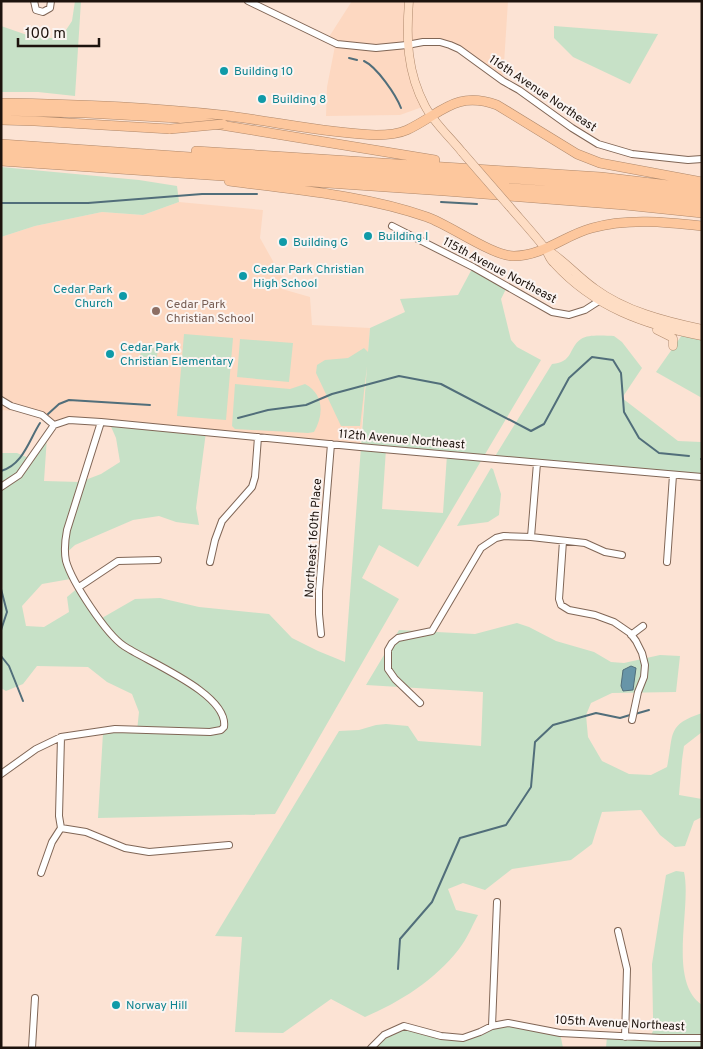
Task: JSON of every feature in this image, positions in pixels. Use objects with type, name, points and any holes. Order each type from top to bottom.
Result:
[{"type":"highway","points":[[1,103],[76,105],[200,113],[363,134],[386,135],[406,130],[444,107],[460,101],[487,101],[497,105],[577,154],[600,163],[702,182]]},
{"type":"highway","points":[[1,112],[86,113],[178,118],[396,155],[515,171]]},
{"type":"highway","points":[[1,120],[34,120],[170,130],[234,123],[270,123]]},
{"type":"highway","points":[[1,139],[601,177],[702,189]]},
{"type":"highway","points":[[1,144],[543,181],[702,195]]},
{"type":"highway","points":[[1,153],[578,192],[702,204]]},
{"type":"highway","points":[[1,160],[558,200],[702,213]]},
{"type":"highway","points":[[152,170],[378,203],[429,218],[506,255],[526,255],[546,249],[583,231],[606,224],[665,222],[702,226]]},
{"type":"main road","points":[[408,1],[407,45],[414,80],[431,115],[546,249],[552,262],[572,282],[599,301],[673,338],[673,346]]},
{"type":"main road","points":[[546,249],[560,257],[580,277],[604,295],[645,314],[699,329]]},
{"type":"main road","points":[[642,322],[657,322],[686,329],[699,329]]},
{"type":"main road","points":[[642,322],[702,336]]},
{"type":"street","points":[[34,1],[36,10],[43,12],[50,8],[50,1]]},
{"type":"street","name":"116th Avenue Northeast","points":[[253,2],[337,44],[376,48],[423,42],[440,42],[459,49],[598,144],[632,154],[671,159],[701,159]]},
{"type":"street","name":"115th Avenue Northeast","points":[[392,226],[473,267],[552,312],[569,315],[585,310],[599,301]]},
{"type":"street","points":[[1,400],[11,406],[42,416],[54,425],[18,475],[1,487]]},
{"type":"street","name":"112th Avenue Northeast","points":[[54,425],[69,420],[101,422],[702,478]]},
{"type":"street","points":[[1,774],[36,749],[61,737],[115,729],[210,732],[224,728],[223,715],[217,705],[205,693],[123,645],[109,633],[79,587],[66,562],[65,539],[67,530],[101,422]]},
{"type":"street","points":[[210,562],[216,535],[222,520],[252,487],[255,477],[258,437]]},
{"type":"street","name":"Northeast 160th Place","points":[[321,634],[319,591],[331,444]]},
{"type":"street","points":[[531,537],[537,463]]},
{"type":"street","points":[[667,562],[673,476]]},
{"type":"street","points":[[420,703],[388,670],[388,650],[392,642],[398,638],[432,631],[481,548],[504,536],[531,537],[585,543],[605,552],[622,555]]},
{"type":"street","points":[[563,541],[559,599],[561,605],[569,610],[595,615],[614,622],[632,635],[642,653],[645,665],[644,676],[638,692],[632,720]]},
{"type":"street","points":[[79,587],[118,561],[158,560]]},
{"type":"street","points":[[632,635],[643,626]]},
{"type":"street","points":[[41,873],[52,842],[61,828],[59,816],[61,737]]},
{"type":"street","points":[[61,828],[86,832],[125,848],[150,852],[229,846]]},
{"type":"street","points":[[492,1026],[497,902]]},
{"type":"street","points":[[618,931],[628,969],[625,1037]]},
{"type":"street","points":[[32,1048],[35,998]]},
{"type":"street","name":"105th Avenue Northeast","points":[[370,1048],[384,1035],[404,1026],[441,1036],[463,1038],[492,1026],[508,1023],[560,1033],[625,1037],[702,1038]]},
{"type":"shaded area","points":[[352,1],[508,1],[503,79],[459,49],[440,42],[407,45],[425,106],[400,115],[326,116],[327,87],[335,46],[327,40]]},
{"type":"shaded area","name":"Cedar Park Christian School","points":[[179,202],[263,210],[260,238],[283,279],[282,289],[310,297],[312,325],[370,328],[360,447],[80,420],[54,425],[33,412],[1,410],[1,237],[35,226],[102,212],[143,215]]},
{"type":"green space","points":[[75,1],[81,1],[75,96],[38,92],[1,92],[1,26],[30,36],[60,39],[72,21]]},
{"type":"green space","points":[[554,26],[658,34],[630,84],[573,57],[554,38]]},
{"type":"green space","points":[[1,167],[139,180],[177,186],[179,202],[143,215],[102,212],[35,226],[1,237]]},
{"type":"green space","points":[[473,267],[507,287],[501,299],[511,340],[517,347],[541,360],[418,567],[379,545],[362,578],[399,599],[275,814],[98,818],[103,733],[137,731],[139,712],[132,694],[107,682],[88,667],[37,666],[23,684],[6,691],[1,688],[1,453],[17,453],[31,459],[47,437],[44,481],[80,482],[101,474],[120,462],[116,438],[109,422],[206,432],[196,508],[199,525],[176,522],[159,516],[133,520],[75,545],[64,555],[76,578],[42,584],[22,606],[26,626],[44,627],[69,612],[67,597],[79,587],[102,618],[135,599],[160,598],[199,607],[269,614],[292,638],[345,662],[367,366],[360,426],[341,426],[316,373],[317,365],[325,360],[348,358],[364,348],[368,352],[370,328],[405,312],[400,299],[458,295]],"holes":[[[386,449],[447,455],[443,513],[382,509]]]},
{"type":"green space","points":[[184,334],[233,338],[226,420],[177,416]]},
{"type":"green space","points":[[682,335],[702,340],[702,398],[656,372]]},
{"type":"green space","points":[[614,336],[622,342],[642,368],[622,398],[678,441],[701,442],[702,435],[702,477],[494,458],[552,364],[564,361],[577,343],[584,337]]},
{"type":"green space","points":[[240,339],[293,343],[289,382],[237,377]]},
{"type":"green space","points":[[141,346],[158,348],[156,366],[140,364]]},
{"type":"green space","points":[[235,384],[290,389],[305,384],[316,393],[319,399],[321,412],[314,432],[235,429],[232,426]]},
{"type":"green space","points":[[491,468],[493,469],[501,494],[499,515],[488,522],[457,526]]},
{"type":"green space","points":[[517,623],[556,641],[594,652],[611,662],[624,663],[660,655],[680,656],[676,692],[612,693],[591,703],[586,715],[588,737],[602,761],[629,774],[651,775],[667,767],[672,739],[677,727],[690,717],[702,713],[702,732],[684,746],[682,760],[679,795],[702,799],[702,817],[694,821],[685,846],[675,847],[660,835],[641,810],[602,812],[592,844],[571,860],[512,869],[485,890],[463,883],[448,889],[456,910],[478,915],[464,941],[450,960],[428,980],[404,997],[365,1017],[331,999],[283,1033],[235,1032],[242,937],[215,936],[339,731],[359,730],[386,724],[408,726],[418,741],[481,746],[483,692],[366,685],[399,630],[475,634]]},
{"type":"green space","points":[[676,871],[684,872],[686,887],[683,962],[686,979],[692,994],[702,1005],[702,1048],[606,1048],[607,1036],[650,1037],[653,1031],[652,964],[666,875]]},
{"type":"green space","points":[[508,1023],[560,1033],[563,1048],[371,1048],[384,1035],[404,1026],[463,1038]]},
{"type":"water","points":[[631,666],[636,668],[633,690],[623,691],[621,686],[623,670]]},
{"type":"waterway","points":[[349,58],[357,60]]},
{"type":"waterway","points":[[364,61],[375,69],[386,82],[401,108]]},
{"type":"waterway","points":[[1,203],[88,203],[202,194],[257,194]]},
{"type":"waterway","points":[[441,202],[477,204]]},
{"type":"waterway","points":[[238,418],[268,410],[306,405],[332,394],[399,376],[441,384],[531,431],[544,424],[569,378],[592,357],[613,360],[621,373],[624,412],[639,438],[659,453],[689,456]]},
{"type":"waterway","points":[[48,414],[59,404],[69,400],[150,405]]},
{"type":"waterway","points":[[1,471],[9,468],[20,458],[40,423]]},
{"type":"waterway","points":[[1,589],[7,612],[1,630]]},
{"type":"waterway","points":[[1,656],[9,666],[23,701]]},
{"type":"waterway","points":[[635,714],[649,710]]},
{"type":"waterway","points":[[398,969],[400,939],[432,902],[460,838],[506,825],[531,787],[535,742],[553,725],[596,713],[620,718],[630,715]]},
{"type":"place","name":"Building 10","points":[[224,71]]},
{"type":"place","name":"Building 8","points":[[262,99]]},
{"type":"place","name":"Building I","points":[[368,236]]},
{"type":"place","name":"Building G","points":[[283,242]]},
{"type":"place","name":"Cedar Park Christian High School","points":[[243,276]]},
{"type":"place","name":"Cedar Park Church","points":[[123,296]]},
{"type":"place","name":"Cedar Park Christian School","points":[[156,311]]},
{"type":"place","name":"Cedar Park Christian Elementary","points":[[110,354]]},
{"type":"place","name":"Norway Hill","points":[[116,1005]]}]
